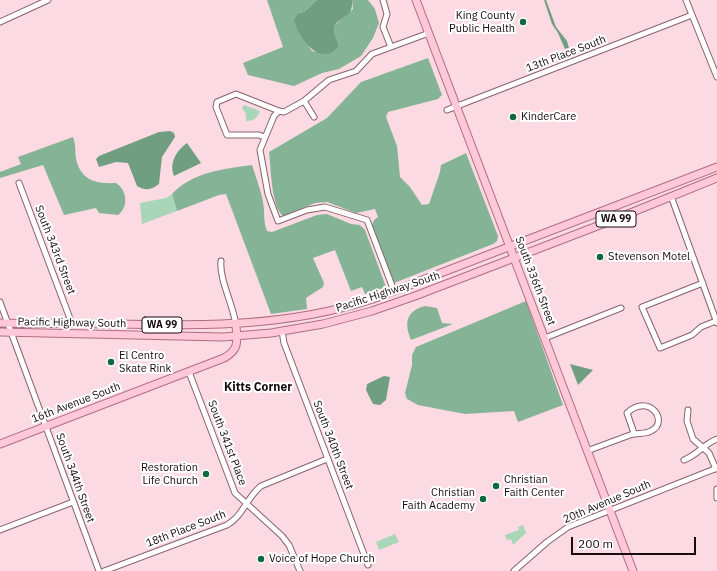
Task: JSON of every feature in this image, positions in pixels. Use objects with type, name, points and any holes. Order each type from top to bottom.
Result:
[{"type":"main road","name":"South 336th Street","points":[[416,0],[633,571]]},
{"type":"main road","name":"Pacific Highway South","points":[[4,323],[236,325],[278,321],[338,310],[394,291],[511,247],[717,167]]},
{"type":"main road","points":[[671,196],[674,189],[700,178],[717,167]]},
{"type":"main road","name":"Pacific Highway South","points":[[0,332],[237,336],[282,331],[323,324],[381,308],[515,258],[706,182],[717,176]]},
{"type":"main road","points":[[381,308],[379,303],[381,301],[399,294],[418,282]]},
{"type":"main road","points":[[236,325],[237,336]]},
{"type":"main road","name":"16th Avenue South","points":[[0,444],[189,372],[231,354],[236,348],[237,336]]},
{"type":"street","points":[[0,22],[48,0]]},
{"type":"street","points":[[383,0],[387,14],[384,27],[391,47]]},
{"type":"street","points":[[686,0],[717,77]]},
{"type":"street","name":"13th Place South","points":[[447,110],[692,15]]},
{"type":"street","points":[[264,137],[259,135],[227,135],[216,107],[217,102],[236,94],[284,112],[304,101],[329,80],[356,71],[363,66],[370,56],[429,33]]},
{"type":"street","points":[[304,101],[314,117]]},
{"type":"street","points":[[279,111],[274,116],[264,137],[260,150],[269,198],[278,221],[307,210],[325,207],[366,220],[394,291]]},
{"type":"street","name":"South 343rd Street","points":[[18,183],[72,324]]},
{"type":"street","points":[[671,196],[703,283],[717,322],[701,327],[692,335],[660,348],[642,307],[703,283]]},
{"type":"street","points":[[221,261],[221,271],[233,308],[236,325]]},
{"type":"street","name":"South 344th Street","points":[[0,302],[4,323],[11,333],[99,571]]},
{"type":"street","points":[[545,338],[621,308]]},
{"type":"street","name":"South 340th Street","points":[[282,331],[284,343],[368,565]]},
{"type":"street","name":"South 341st Place","points":[[189,372],[233,489],[246,504],[282,536],[289,545],[300,571]]},
{"type":"street","points":[[587,451],[634,433],[652,431],[658,423],[655,410],[650,406],[643,405],[636,407],[627,413],[634,433]]},
{"type":"street","points":[[688,410],[688,426],[693,439],[708,453],[716,469]]},
{"type":"street","points":[[684,460],[695,456],[706,443],[717,439]]},
{"type":"street","name":"18th Place South","points":[[104,571],[227,525],[236,519],[253,494],[263,485],[327,460]]},
{"type":"street","name":"20th Avenue South","points":[[514,571],[547,542],[568,527],[716,469]]},
{"type":"street","points":[[717,489],[717,498]]},
{"type":"street","points":[[0,530],[73,502]]},
{"type":"shaded area","points":[[267,0],[317,0],[304,12],[298,13],[299,33],[312,51],[324,53],[330,52],[339,46],[334,32],[335,25],[353,9],[352,0],[368,0],[375,9],[379,23],[373,38],[361,56],[339,69],[322,73],[294,86],[248,75],[243,63],[283,47]]},
{"type":"shaded area","points":[[317,0],[352,0],[352,6],[349,13],[335,25],[334,32],[339,46],[332,52],[325,54],[318,53],[306,43],[294,20],[298,13],[304,12]]},
{"type":"shaded area","points":[[544,0],[546,0],[556,27],[567,41],[569,48],[565,49],[552,24]]},
{"type":"shaded area","points":[[428,58],[442,95],[438,99],[388,112],[386,117],[397,146],[400,177],[410,187],[422,205],[429,204],[441,165],[466,153],[498,236],[497,241],[493,244],[394,283],[372,225],[374,220],[378,217],[375,209],[356,213],[327,202],[315,203],[283,216],[276,204],[274,195],[269,152],[327,118],[361,82]]},
{"type":"shaded area","points":[[244,105],[260,111],[255,119],[246,121],[246,114],[242,108]]},
{"type":"shaded area","points":[[170,131],[174,133],[175,137],[162,157],[159,184],[153,188],[143,189],[137,186],[128,163],[116,162],[99,167],[96,159],[99,156],[159,132]]},
{"type":"shaded area","points":[[73,137],[78,166],[86,177],[96,182],[116,183],[120,186],[124,194],[125,203],[122,212],[118,215],[99,213],[96,208],[64,215],[43,165],[0,178],[0,172],[21,164],[18,157]]},
{"type":"shaded area","points":[[187,143],[201,163],[174,176],[172,166],[174,158]]},
{"type":"shaded area","points":[[252,165],[260,188],[267,231],[272,232],[317,215],[327,214],[351,224],[360,225],[365,230],[386,287],[365,294],[362,287],[351,291],[335,250],[313,258],[324,283],[323,287],[306,298],[307,309],[271,314],[226,194],[219,195],[177,211],[172,194],[189,181],[199,176],[219,170]]},
{"type":"shaded area","points":[[172,194],[177,211],[142,224],[140,203],[166,198]]},
{"type":"shaded area","points":[[526,301],[563,405],[518,422],[514,411],[465,414],[418,405],[407,399],[405,393],[412,365],[412,355],[416,347]]},
{"type":"shaded area","points":[[425,306],[437,308],[442,323],[453,324],[411,340],[407,323],[408,318],[414,311]]},
{"type":"shaded area","points":[[570,364],[593,370],[578,385]]},
{"type":"shaded area","points":[[384,376],[390,377],[386,400],[380,405],[373,404],[366,390],[367,384]]},
{"type":"shaded area","points":[[523,525],[526,533],[513,545],[511,539],[507,540],[505,535],[519,530],[518,527]]},
{"type":"shaded area","points":[[395,534],[399,542],[379,550],[376,542]]},
{"type":"place","name":"King County Public Health","points":[[523,22]]},
{"type":"place","name":"KinderCare","points":[[513,117]]},
{"type":"place","name":"Stevenson Motel","points":[[600,257]]},
{"type":"place","name":"El Centro Skate Rink","points":[[111,362]]},
{"type":"place","name":"Restoration Life Church","points":[[206,474]]},
{"type":"place","name":"Christian Faith Center","points":[[496,486]]},
{"type":"place","name":"Christian Faith Academy","points":[[483,499]]},
{"type":"place","name":"Voice of Hope Church","points":[[261,559]]},
{"type":"district","name":"Kitts Corner","points":[[258,388]]}]
